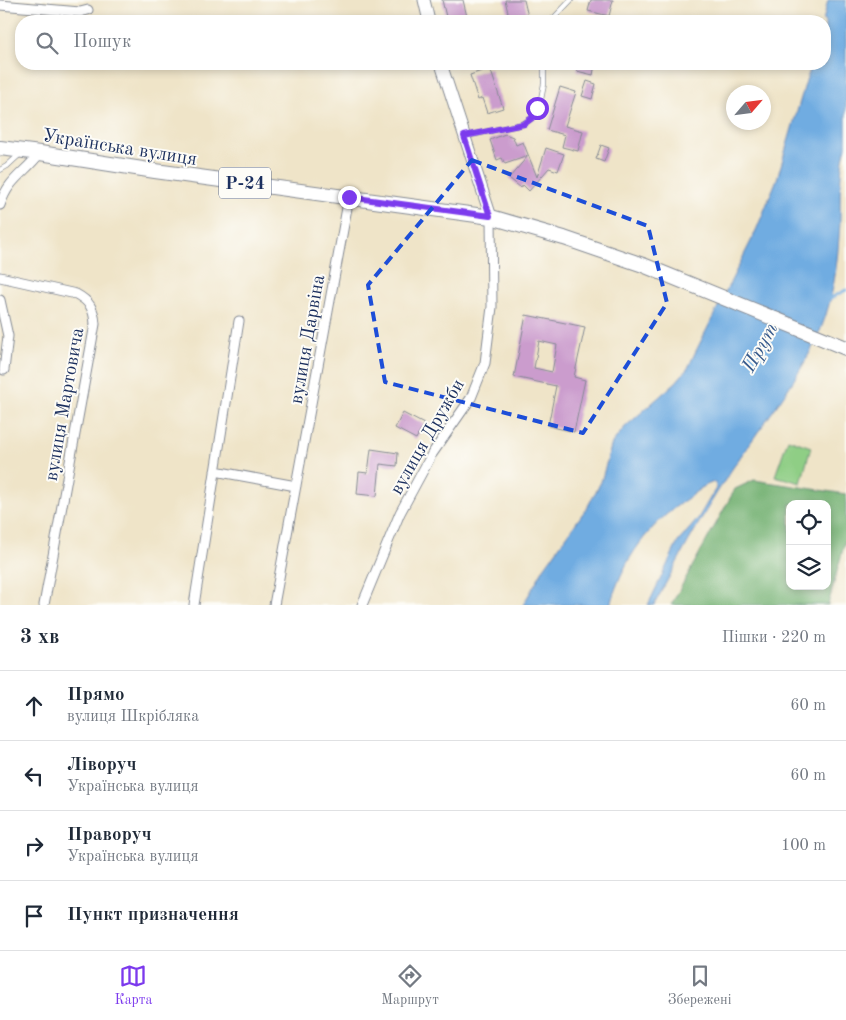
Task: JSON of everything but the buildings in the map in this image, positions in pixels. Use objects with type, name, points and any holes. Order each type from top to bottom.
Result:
[{"type":"main road","name":"Українська вулиця","points":[[0,148],[155,172],[490,216]]},
{"type":"main road","name":"Р-24","points":[[490,216],[564,238],[642,265],[846,348]]},
{"type":"street","points":[[424,0],[428,15]]},
{"type":"street","points":[[0,5],[80,12],[88,10]]},
{"type":"street","points":[[443,70],[490,216]]},
{"type":"street","points":[[0,206],[3,196],[13,180],[40,153]]},
{"type":"street","name":"вулиця Дарвіна","points":[[274,605],[349,197]]},
{"type":"street","name":"вулиця Дружби","points":[[362,605],[400,514],[432,454],[471,398],[485,363],[492,307],[490,216]]},
{"type":"street","name":"вулиця Мартовича","points":[[0,277],[76,294],[92,306],[94,315],[95,324],[44,605]]},
{"type":"street","points":[[0,300],[8,336],[4,370]]},
{"type":"street","points":[[194,605],[239,320]]},
{"type":"street","points":[[215,471],[296,486]]},
{"type":"lane","points":[[557,15],[571,0]]},
{"type":"lane","points":[[464,136],[524,124],[532,118],[541,99],[544,70]]},
{"type":"lane","points":[[0,170],[23,151]]},
{"type":"highlighted area","points":[[472,160],[648,226],[667,303],[583,433],[385,382],[368,285]]},
{"type":"green space","points":[[788,439],[811,447],[801,483],[775,476]]},
{"type":"green space","points":[[754,480],[846,494],[846,538],[828,605],[671,605],[735,489]]},
{"type":"water","name":"Прут","points":[[828,0],[846,0],[846,147],[843,158],[840,192],[837,260],[826,315],[813,346],[790,386],[715,495],[654,605],[648,605],[678,542],[697,520],[716,488],[715,482],[701,488],[674,508],[649,531],[622,572],[610,605],[523,605],[544,568],[588,506],[601,482],[612,443],[625,427],[676,382],[688,368],[755,233],[777,179],[809,70],[831,70],[831,15],[824,15]]},
{"type":"waterway","points":[[829,299],[846,290]]},
{"type":"route","points":[[349,197],[490,216],[464,136],[524,124],[532,118],[537,108]]}]
